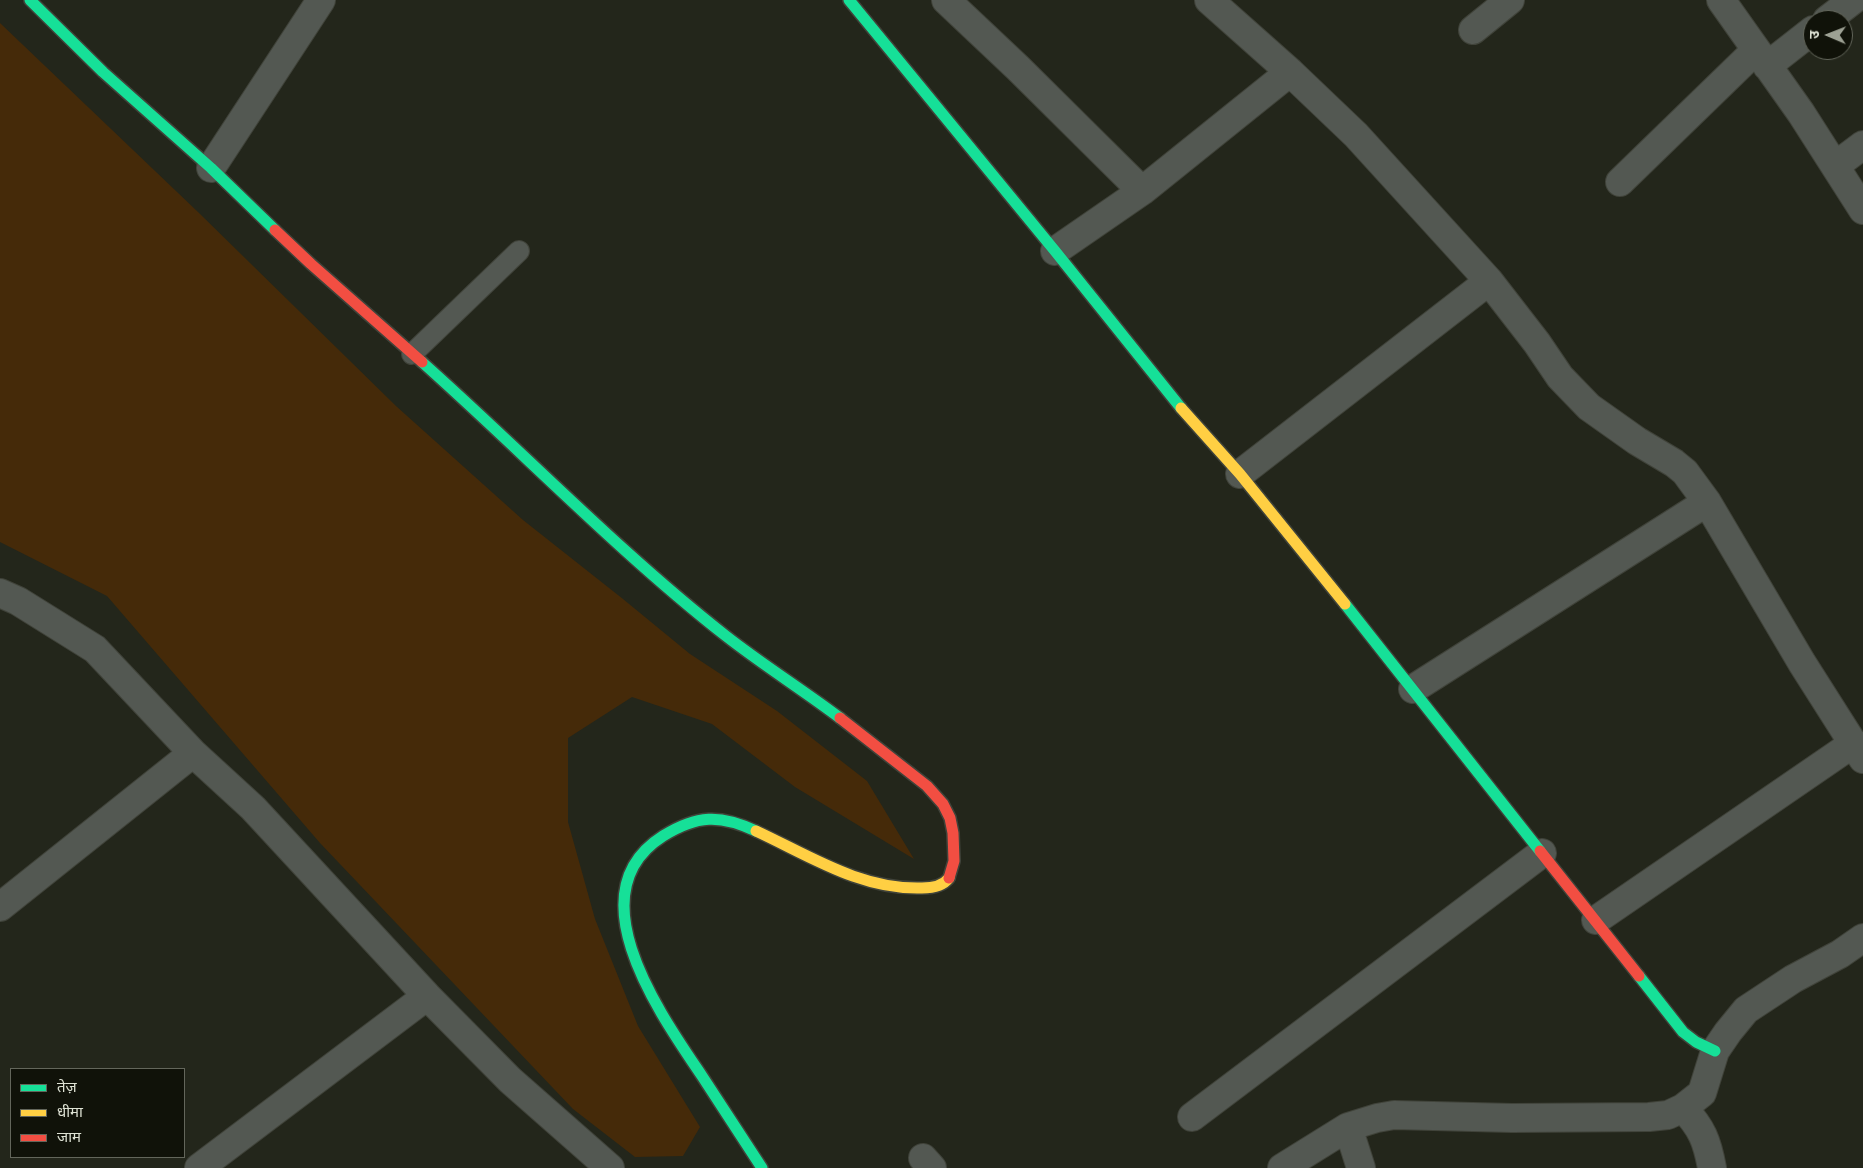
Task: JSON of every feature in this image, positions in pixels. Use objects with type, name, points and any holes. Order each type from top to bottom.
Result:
[{"type":"street","points":[[211,168],[321,0]]},
{"type":"street","points":[[849,0],[1055,251],[1175,402],[1240,474],[1414,689],[1683,1032],[1696,1042],[1715,1051]]},
{"type":"street","points":[[946,0],[1142,190]]},
{"type":"street","points":[[1209,0],[1290,72],[1356,135],[1489,281],[1537,343],[1560,377],[1589,406],[1631,437],[1674,463],[1685,472],[1707,502],[1802,663],[1860,753],[1596,920]]},
{"type":"street","points":[[1473,30],[1510,0]]},
{"type":"street","points":[[1721,0],[1801,113],[1863,210]]},
{"type":"street","points":[[1840,10],[1853,0]]},
{"type":"street","points":[[43,5],[103,72],[211,168],[310,264],[490,422],[637,561],[727,637],[815,699],[927,786],[948,811],[953,835],[953,867],[948,881],[938,886],[914,889],[884,886],[838,872],[774,839],[736,822],[720,819],[686,824],[665,835],[641,855],[627,877],[623,905],[625,923],[639,970],[650,994],[684,1051],[762,1168]]},
{"type":"street","points":[[1620,182],[1762,58],[1803,35]]},
{"type":"street","points":[[1055,251],[1142,190],[1290,72]]},
{"type":"street","points":[[1835,166],[1863,145]]},
{"type":"street","points":[[1240,474],[1489,281]]},
{"type":"street","points":[[1414,689],[1707,502]]},
{"type":"street","points":[[0,593],[18,601],[96,649],[193,753],[253,808],[427,996],[510,1080],[610,1168]]},
{"type":"street","points":[[0,907],[193,753]]},
{"type":"street","points":[[1192,1118],[1542,853]]},
{"type":"street","points":[[1282,1168],[1348,1127],[1394,1115],[1512,1118],[1649,1117],[1668,1115],[1683,1108],[1702,1093],[1715,1051],[1746,1010],[1793,979],[1840,954],[1863,938]]},
{"type":"street","points":[[199,1168],[427,996]]},
{"type":"street","points":[[1683,1108],[1696,1122],[1704,1136],[1712,1168]]},
{"type":"street","points":[[1348,1127],[1360,1168]]},
{"type":"lane","points":[[412,354],[519,251]]},
{"type":"shaded area","points":[[0,23],[198,212],[396,406],[523,520],[690,654],[777,711],[867,781],[914,859],[795,787],[712,724],[632,697],[568,738],[568,822],[595,919],[638,1026],[700,1127],[683,1156],[635,1157],[573,1109],[320,843],[107,596],[0,542]]},
{"type":"traffic: fast","points":[[30,0],[103,72],[211,168],[275,230]]},
{"type":"traffic: fast","points":[[849,0],[1181,408]]},
{"type":"traffic: fast","points":[[422,362],[686,604],[740,647],[840,718]]},
{"type":"traffic: fast","points":[[1345,604],[1540,851]]},
{"type":"traffic: fast","points":[[756,831],[743,825],[709,819],[687,824],[663,836],[637,860],[625,889],[625,921],[633,954],[648,988],[666,1021],[762,1168]]},
{"type":"traffic: fast","points":[[1639,976],[1683,1032],[1696,1042],[1715,1051]]},
{"type":"traffic: slow","points":[[1181,408],[1240,474],[1345,604]]},
{"type":"traffic: slow","points":[[756,831],[836,870],[878,883],[900,887],[926,888],[940,885],[949,878]]},
{"type":"traffic: jam","points":[[275,230],[422,362]]},
{"type":"traffic: jam","points":[[840,718],[927,786],[943,804],[950,818],[953,833],[954,861],[949,878]]},
{"type":"traffic: jam","points":[[1540,851],[1639,976]]}]
